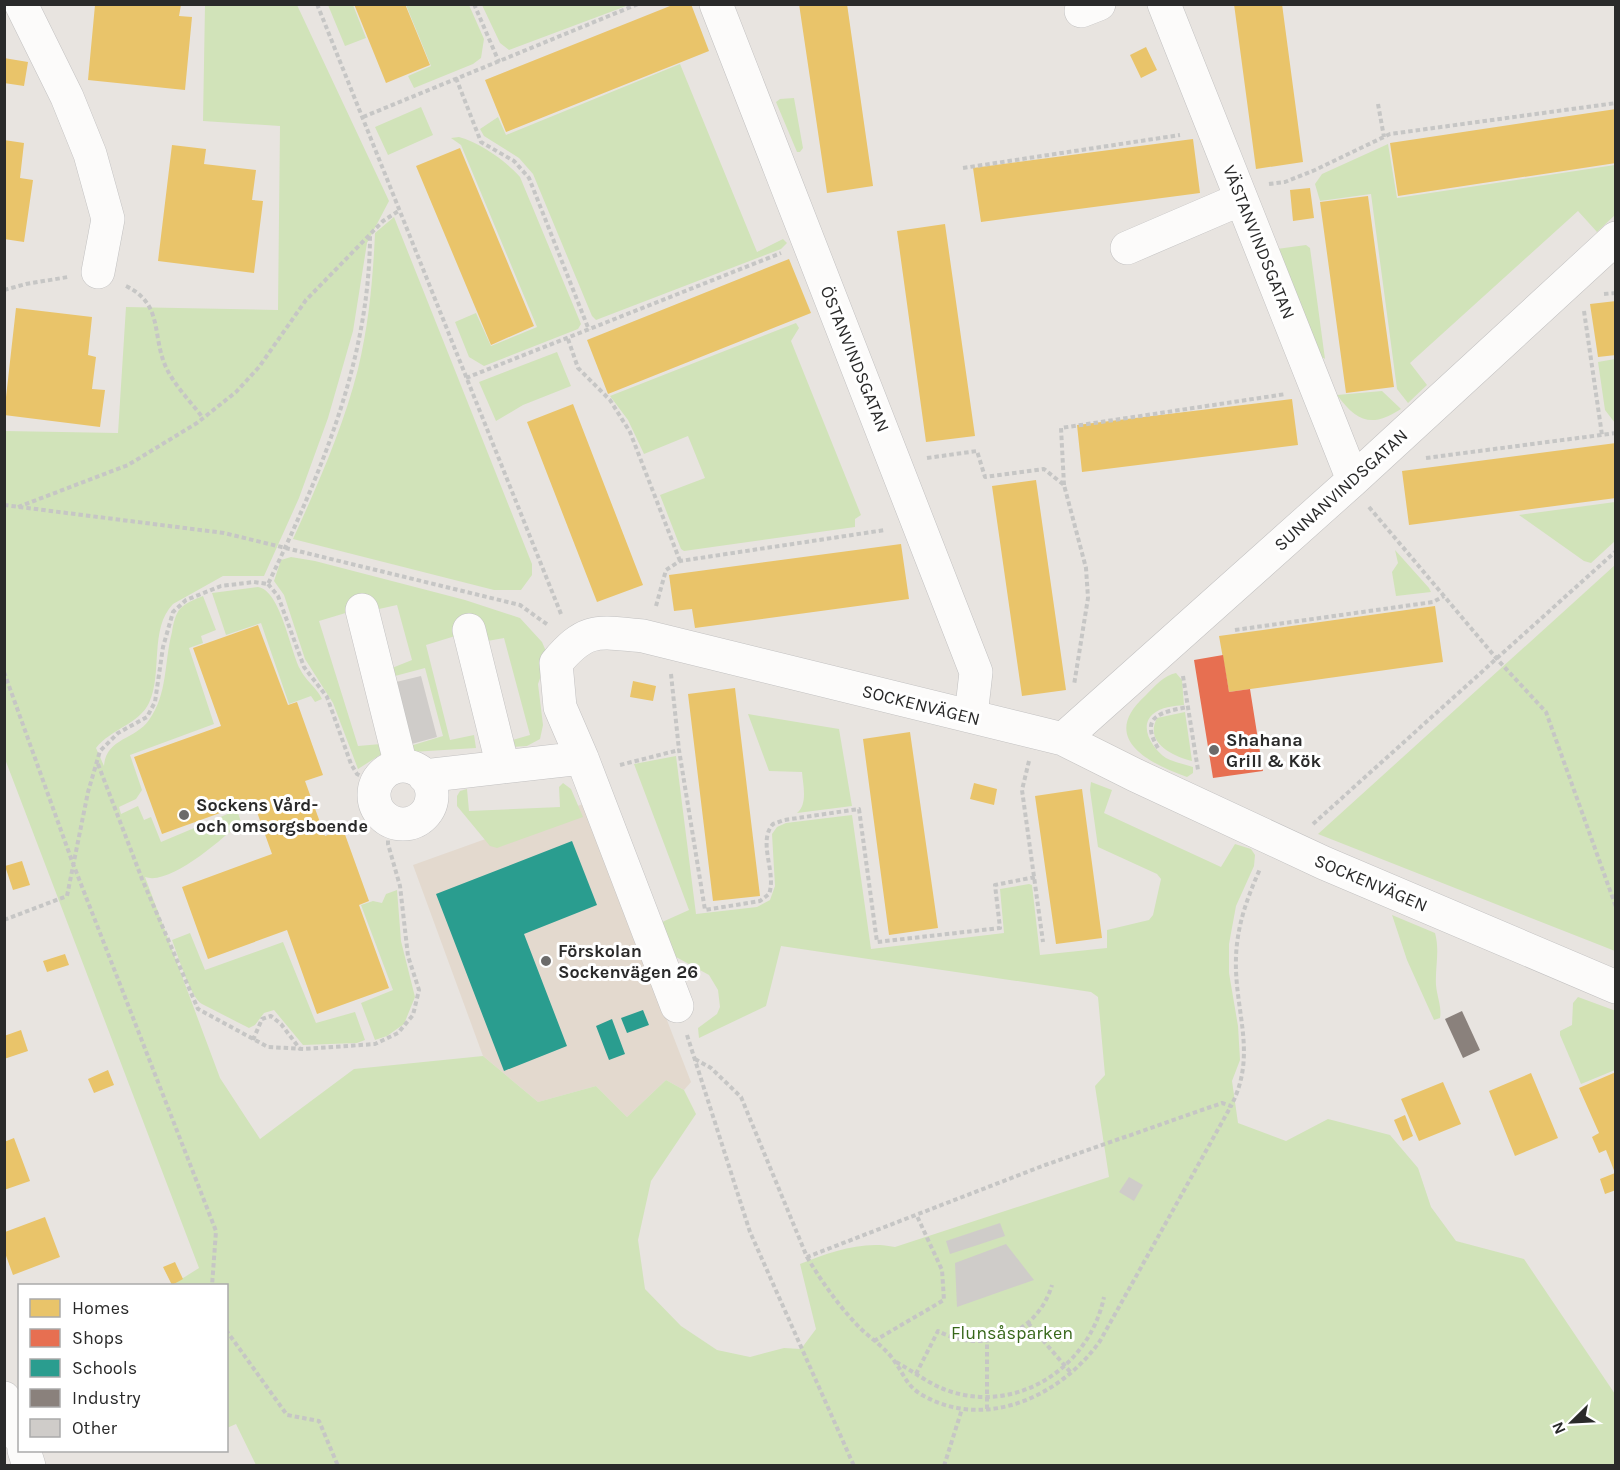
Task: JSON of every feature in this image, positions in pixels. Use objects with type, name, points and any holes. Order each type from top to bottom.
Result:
[{"type":"street","points":[[21,4],[62,88],[90,154],[108,219],[98,272]]},
{"type":"street","name":"ÖSTANVINDSGATAN","points":[[716,4],[976,672],[971,716]]},
{"type":"street","name":"VÄSTANVINDSGATAN","points":[[1164,4],[1254,192],[1361,493]]},
{"type":"street","points":[[1127,248],[1254,192]]},
{"type":"street","name":"SUNNANVINDSGATAN","points":[[1063,739],[1361,493],[1616,238]]},
{"type":"street","points":[[362,610],[400,775]]},
{"type":"street","points":[[469,630],[503,767]]},
{"type":"street","name":"SOCKENVÄGEN","points":[[573,643],[584,635],[607,633],[643,636],[675,646],[1063,739],[1135,776],[1324,863],[1616,987]]},
{"type":"street","points":[[573,643],[556,663],[556,693],[560,707],[677,1006]]},
{"type":"street","points":[[400,775],[432,788],[432,799],[424,815],[412,823],[397,824],[379,813],[375,804],[400,775],[503,767],[585,767]]},
{"type":"street","points":[[4,1398],[18,1433]]},
{"type":"path","points":[[317,4],[573,643]]},
{"type":"path","points":[[474,4],[499,62]]},
{"type":"path","points":[[363,117],[638,4]]},
{"type":"path","points":[[456,78],[481,142],[514,161],[529,178],[589,330]]},
{"type":"path","points":[[1254,192],[1284,182],[1384,137],[1459,124],[1616,103]]},
{"type":"path","points":[[1378,104],[1384,137]]},
{"type":"path","points":[[963,168],[1187,134]]},
{"type":"path","points":[[18,507],[128,465],[203,418],[236,392],[260,367],[306,300],[370,234],[399,210]]},
{"type":"path","points":[[268,584],[330,443],[348,386],[362,329],[370,234]]},
{"type":"path","points":[[466,378],[808,243]]},
{"type":"path","points":[[4,290],[98,272],[134,290],[148,303],[157,320],[165,366],[203,418]]},
{"type":"path","points":[[1583,304],[1602,435]]},
{"type":"path","points":[[568,339],[578,368],[610,400],[630,432],[680,561]]},
{"type":"path","points":[[1073,693],[1088,598],[1086,568],[1064,485],[1061,428],[1291,394]]},
{"type":"path","points":[[1420,459],[1616,433]]},
{"type":"path","points":[[897,466],[914,460],[977,451],[985,477],[1044,468],[1064,485]]},
{"type":"path","points":[[1361,493],[1497,659],[1546,712],[1616,907]]},
{"type":"path","points":[[4,505],[224,533],[286,547],[520,605],[573,643]]},
{"type":"path","points":[[643,636],[645,622],[653,615],[666,570],[680,561],[902,528],[919,522]]},
{"type":"path","points":[[1311,826],[1616,551]]},
{"type":"path","points":[[4,920],[67,896],[72,861],[88,792],[105,743],[147,717],[155,702],[169,620],[178,605],[205,590],[254,582],[268,584],[278,596],[304,667],[327,698],[351,764],[357,774],[400,775]]},
{"type":"path","points":[[1225,632],[1433,602],[1444,596]]},
{"type":"path","points":[[675,646],[670,679],[705,910],[760,901],[769,894],[771,878],[767,837],[773,824],[783,820],[859,809],[877,942],[1000,928],[995,885],[1035,877]]},
{"type":"path","points":[[1181,667],[1200,780]]},
{"type":"path","points":[[4,672],[72,861],[216,1232],[213,1284]]},
{"type":"path","points":[[1161,751],[1152,737],[1153,719],[1160,713],[1188,707]]},
{"type":"path","points":[[1021,730],[1016,749],[1030,755],[1023,790],[1043,942]]},
{"type":"path","points":[[585,767],[679,750]]},
{"type":"path","points":[[1187,762],[1197,764]]},
{"type":"path","points":[[98,764],[142,879],[198,1009],[268,1047],[300,1049],[375,1044],[399,1033],[413,1015],[419,990],[408,956],[400,886],[388,844],[388,820]]},
{"type":"path","points":[[895,1361],[902,1378],[925,1397],[962,1408],[987,1409],[1040,1395],[1072,1374],[1100,1341],[1239,1090],[1246,1060],[1236,959],[1239,926],[1263,863]]},
{"type":"path","points":[[677,1006],[750,1232],[854,1466]]},
{"type":"path","points":[[253,1040],[262,1019],[271,1016],[281,1024],[300,1049]]},
{"type":"path","points":[[695,1059],[711,1068],[741,1097],[807,1257],[842,1309],[895,1361],[916,1374],[953,1392],[987,1396],[1026,1390],[1065,1367],[1089,1338],[1104,1297]]},
{"type":"path","points":[[807,1257],[1045,1165],[1221,1103],[1231,1106]]},
{"type":"path","points":[[874,1341],[944,1300],[942,1270],[917,1216]]},
{"type":"path","points":[[916,1374],[939,1331],[960,1340],[987,1342],[1007,1336],[1028,1323],[1042,1307],[1052,1286]]},
{"type":"path","points":[[1028,1323],[1072,1374]]},
{"type":"path","points":[[228,1333],[287,1415],[319,1421],[338,1466]]},
{"type":"path","points":[[987,1342],[987,1409]]},
{"type":"path","points":[[944,1466],[962,1408]]},
{"type":"shaded area","name":"Förskolan Sockenvägen 26","points":[[583,804],[691,1082],[684,1090],[666,1080],[627,1117],[596,1086],[538,1102],[483,1056],[413,865]]},
{"type":"green space","name":"Flunsåsparken","points":[[205,5],[297,5],[389,201],[367,243],[353,331],[328,418],[299,498],[264,576],[223,576],[173,604],[161,626],[153,691],[149,703],[139,716],[102,741],[96,748],[104,766],[106,757],[115,744],[136,732],[149,720],[163,689],[169,643],[176,615],[184,605],[203,596],[216,630],[201,636],[203,643],[189,648],[214,724],[130,755],[142,790],[136,799],[119,807],[121,814],[138,806],[144,820],[151,817],[161,842],[237,810],[241,822],[195,859],[168,875],[156,878],[145,877],[220,1078],[260,1139],[354,1069],[483,1056],[538,1102],[596,1086],[627,1117],[666,1080],[684,1090],[696,1114],[651,1181],[638,1240],[645,1289],[681,1326],[717,1350],[750,1357],[784,1348],[801,1349],[816,1329],[800,1264],[859,1246],[895,1247],[1109,1177],[1095,1086],[1105,1075],[1098,997],[1091,992],[781,946],[766,1006],[699,1038],[698,1028],[717,1014],[720,1007],[718,990],[709,975],[676,957],[660,923],[689,910],[634,764],[676,756],[696,914],[757,907],[770,900],[775,886],[772,834],[777,827],[786,823],[852,815],[871,949],[1004,933],[1000,889],[1029,884],[1032,885],[1040,955],[1107,948],[1107,930],[1149,920],[1153,915],[1161,879],[1157,874],[1098,847],[1090,790],[1091,782],[1112,790],[1104,813],[1221,867],[1235,844],[1251,849],[1255,855],[1254,866],[1236,906],[1229,944],[1229,973],[1238,1026],[1240,1060],[1232,1081],[1238,1123],[1286,1141],[1328,1119],[1390,1135],[1418,1168],[1431,1207],[1456,1241],[1524,1259],[1615,1394],[1615,1465],[256,1465],[236,1424],[228,1428],[228,1284],[174,1284],[199,1268],[5,759],[5,431],[118,433],[126,307],[278,310],[280,126],[203,121]]},
{"type":"green space","points":[[328,5],[353,5],[366,38],[345,46]]},
{"type":"green space","points":[[406,5],[469,5],[484,39],[481,58],[473,64],[414,88],[408,76],[431,66]]},
{"type":"green space","points":[[482,5],[629,5],[509,50],[500,43]]},
{"type":"green space","points":[[680,64],[757,252],[783,239],[787,243],[781,249],[596,320],[592,316],[533,174],[519,158],[484,136],[480,129],[498,117],[506,135]]},
{"type":"green space","points":[[794,98],[803,148],[800,152],[797,152],[776,102],[780,99]]},
{"type":"green space","points":[[421,107],[433,135],[388,155],[375,127]]},
{"type":"green space","points":[[459,137],[492,153],[520,177],[581,324],[578,329],[484,366],[469,357],[455,322],[476,313],[491,346],[537,327],[461,145],[451,138]]},
{"type":"green space","points":[[1388,144],[1397,198],[1615,165],[1615,215],[1597,232],[1578,211],[1410,363],[1427,385],[1408,403],[1397,389],[1371,194],[1320,201],[1315,184],[1322,174]]},
{"type":"green space","points":[[394,217],[532,564],[532,575],[521,590],[494,590],[293,539],[321,477],[358,369],[370,301],[375,233]]},
{"type":"green space","points":[[1306,245],[1310,248],[1325,359],[1322,357],[1277,249]]},
{"type":"green space","points":[[796,323],[799,328],[791,341],[861,515],[855,519],[855,527],[684,551],[681,549],[660,495],[705,478],[688,436],[644,454],[628,420],[610,396]]},
{"type":"green space","points":[[557,352],[571,386],[523,405],[496,421],[479,382]]},
{"type":"green space","points":[[1616,359],[1615,423],[1605,410],[1598,362]]},
{"type":"green space","points":[[1382,391],[1401,409],[1382,419],[1373,420],[1358,416],[1337,395]]},
{"type":"green space","points":[[1615,502],[1615,541],[1591,563],[1584,561],[1519,515]]},
{"type":"green space","points":[[1395,550],[1431,592],[1396,596],[1392,572],[1398,563]]},
{"type":"green space","points":[[291,557],[315,561],[465,600],[520,618],[542,642],[548,656],[538,684],[543,725],[540,739],[527,746],[512,747],[509,741],[530,735],[504,638],[482,642],[478,629],[426,645],[450,740],[474,735],[476,748],[412,752],[410,746],[443,736],[425,668],[395,676],[392,668],[412,660],[397,605],[379,609],[372,605],[319,621],[358,746],[381,744],[383,753],[358,769],[333,703],[305,659],[284,595],[274,581],[281,560]]},
{"type":"green space","points":[[1615,565],[1615,951],[1318,834]]},
{"type":"green space","points":[[258,587],[272,598],[284,622],[300,669],[322,699],[315,702],[311,696],[289,704],[261,623],[226,635],[212,593]]},
{"type":"green space","points":[[1176,673],[1182,680],[1184,705],[1168,707],[1153,714],[1149,719],[1147,731],[1152,744],[1166,758],[1193,767],[1193,773],[1187,777],[1144,756],[1134,747],[1128,736],[1127,724],[1132,710],[1167,676]]},
{"type":"green space","points":[[1185,712],[1192,761],[1169,752],[1162,747],[1154,735],[1157,718]]},
{"type":"green space","points":[[748,714],[839,729],[852,806],[797,813],[804,800],[802,772],[769,771]]},
{"type":"green space","points":[[563,783],[571,789],[583,817],[497,848],[490,846],[457,806],[457,796],[460,791],[467,789],[469,811],[560,807],[559,787]]},
{"type":"green space","points":[[397,890],[401,941],[415,997],[404,1024],[387,1036],[375,1040],[361,1003],[393,990],[361,905],[373,901],[382,903],[386,894]]},
{"type":"green space","points":[[1392,915],[1435,933],[1436,985],[1440,1018],[1434,1020],[1407,960]]},
{"type":"green space","points":[[190,933],[205,970],[283,942],[316,1023],[355,1012],[365,1040],[357,1043],[303,1045],[274,1010],[264,1013],[255,1025],[249,1028],[202,1004],[193,994],[172,940]]},
{"type":"green space","points":[[1578,997],[1616,1011],[1615,1070],[1581,1084],[1560,1035],[1560,1031],[1572,1025],[1573,1003]]},
{"type":"building: Homes","points":[[354,4],[405,4],[430,65],[386,83]]},
{"type":"building: Homes","points":[[675,4],[691,4],[709,51],[506,132],[485,80]]},
{"type":"building: Homes","points":[[799,4],[847,4],[873,186],[827,193]]},
{"type":"building: Homes","points":[[1234,4],[1282,4],[1303,162],[1256,169]]},
{"type":"building: Homes","points":[[95,5],[181,5],[179,16],[192,17],[185,90],[88,80]]},
{"type":"building: Homes","points":[[1146,47],[1157,70],[1141,78],[1130,55]]},
{"type":"building: Homes","points":[[4,58],[28,62],[24,86],[4,83]]},
{"type":"building: Homes","points":[[1616,109],[1616,163],[1398,196],[1390,143]]},
{"type":"building: Homes","points":[[1193,139],[1200,193],[981,222],[973,168]]},
{"type":"building: Homes","points":[[4,140],[24,143],[20,178],[33,180],[24,242],[4,239]]},
{"type":"building: Homes","points":[[172,145],[206,149],[204,164],[256,170],[252,200],[263,201],[254,273],[158,261]]},
{"type":"building: Homes","points":[[460,148],[534,326],[491,345],[416,166]]},
{"type":"building: Homes","points":[[1310,188],[1314,218],[1293,221],[1290,190]]},
{"type":"building: Homes","points":[[1368,196],[1394,387],[1346,393],[1320,202]]},
{"type":"building: Homes","points":[[945,224],[975,436],[926,442],[897,231]]},
{"type":"building: Homes","points":[[789,259],[811,313],[608,394],[587,340]]},
{"type":"building: Homes","points":[[1616,301],[1616,355],[1598,357],[1590,304]]},
{"type":"building: Homes","points":[[16,308],[92,317],[88,355],[96,357],[92,389],[105,390],[100,427],[4,415]]},
{"type":"building: Homes","points":[[1292,399],[1298,445],[1082,472],[1077,425]]},
{"type":"building: Homes","points":[[573,404],[643,585],[597,602],[527,422]]},
{"type":"building: Homes","points":[[1616,443],[1616,498],[1409,525],[1402,471]]},
{"type":"building: Homes","points":[[1036,480],[1066,690],[1022,696],[992,486]]},
{"type":"building: Homes","points":[[901,544],[909,599],[695,628],[692,609],[674,611],[669,575]]},
{"type":"building: Homes","points":[[1435,606],[1443,662],[1229,692],[1219,636]]},
{"type":"building: Homes","name":"Sockens Vård- och omsorgsboende","points":[[258,625],[288,705],[297,702],[323,775],[305,781],[325,836],[343,829],[369,901],[359,905],[389,988],[317,1014],[287,930],[208,959],[182,887],[272,854],[253,801],[162,834],[134,757],[221,726],[193,648]]},
{"type":"building: Homes","points":[[633,681],[656,686],[653,701],[630,697]]},
{"type":"building: Homes","points":[[735,688],[760,896],[713,901],[688,694]]},
{"type":"building: Homes","points":[[910,732],[938,928],[889,935],[863,739]]},
{"type":"building: Homes","points":[[974,783],[997,789],[994,805],[970,799]]},
{"type":"building: Homes","points":[[1082,789],[1102,938],[1056,944],[1035,796]]},
{"type":"building: Homes","points":[[22,861],[30,885],[13,890],[5,866]]},
{"type":"building: Homes","points":[[65,954],[69,965],[47,972],[43,961]]},
{"type":"building: Homes","points":[[21,1030],[28,1051],[4,1059],[4,1036]]},
{"type":"building: Homes","points":[[108,1070],[114,1085],[94,1093],[88,1079]]},
{"type":"building: Homes","points":[[1616,1072],[1616,1190],[1605,1194],[1600,1179],[1615,1173],[1606,1150],[1599,1153],[1592,1137],[1599,1133],[1579,1088]]},
{"type":"building: Homes","points":[[1531,1073],[1558,1138],[1515,1156],[1489,1091]]},
{"type":"building: Homes","points":[[1443,1082],[1461,1124],[1419,1141],[1401,1099]]},
{"type":"building: Homes","points":[[1405,1115],[1413,1136],[1403,1141],[1394,1120]]},
{"type":"building: Homes","points":[[14,1138],[30,1181],[4,1190],[4,1142]]},
{"type":"building: Homes","points":[[45,1217],[60,1257],[13,1275],[5,1253],[5,1232]]},
{"type":"building: Homes","points":[[175,1262],[183,1279],[172,1284],[163,1267]]},
{"type":"building: Shops","points":[[1223,655],[1229,692],[1250,689],[1263,771],[1213,778],[1194,660]]},
{"type":"building: Schools","points":[[572,841],[597,905],[524,934],[567,1046],[504,1071],[436,894]]},
{"type":"building: Schools","points":[[643,1010],[649,1025],[627,1033],[621,1018]]},
{"type":"building: Schools","points":[[612,1019],[625,1054],[609,1060],[596,1026]]},
{"type":"building: Industry","points":[[1462,1011],[1480,1050],[1463,1058],[1445,1019]]},
{"type":"building: Other","points":[[421,676],[437,737],[408,745],[392,683]]},
{"type":"building: Other","points":[[1129,1177],[1143,1185],[1134,1201],[1119,1192]]},
{"type":"building: Other","points":[[1000,1223],[1005,1236],[950,1254],[946,1241]]},
{"type":"building: Other","points":[[1006,1244],[1034,1280],[957,1307],[955,1263]]},
{"type":"place","name":"Shahana Grill & Kök","points":[[1214,750]]},
{"type":"place","name":"Sockens Vård- och omsorgsboende","points":[[184,815]]},
{"type":"place","name":"Förskolan Sockenvägen 26","points":[[546,961]]}]
